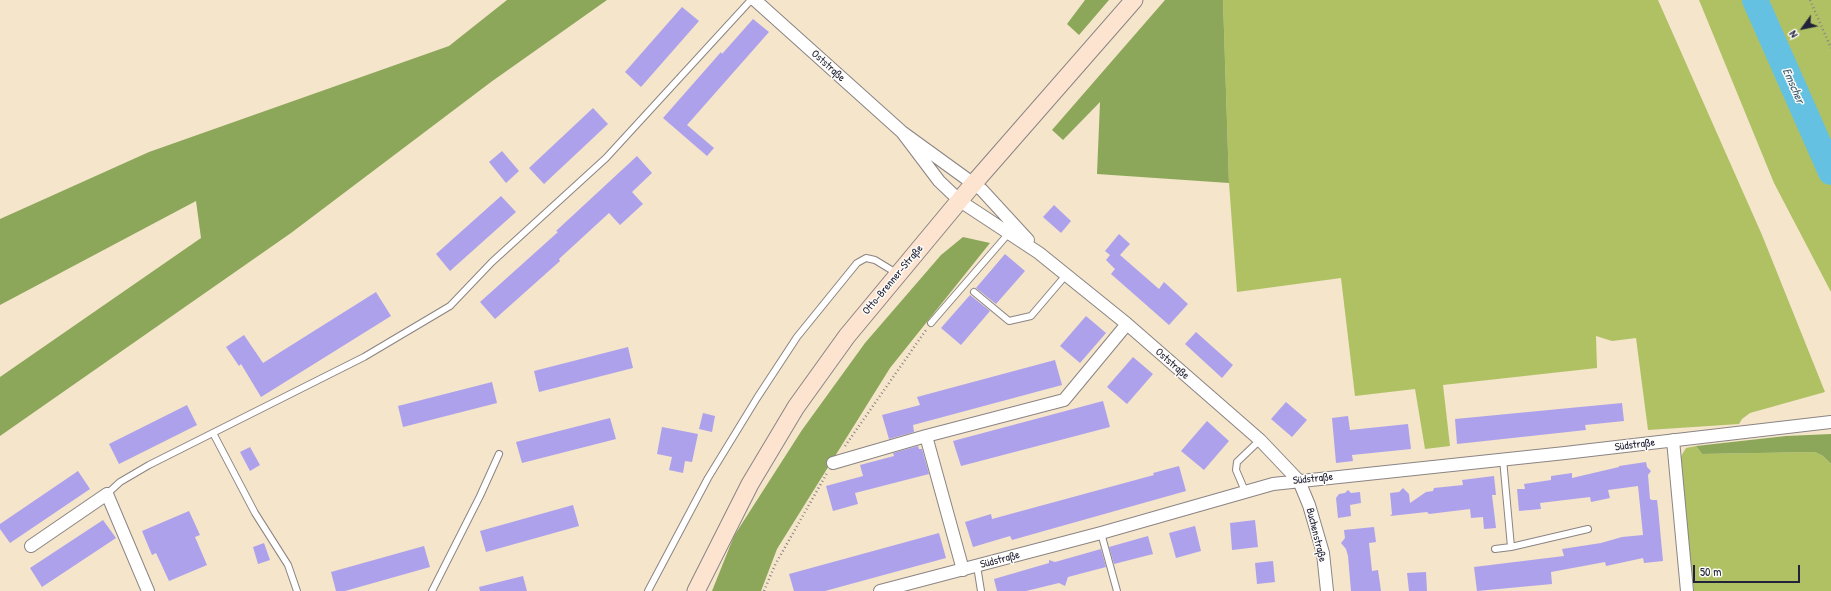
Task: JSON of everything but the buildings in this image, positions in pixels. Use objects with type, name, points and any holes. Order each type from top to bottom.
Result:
[{"type":"main road","name":"Otto-Brenner-Straße","points":[[696,591],[750,484],[796,407],[846,336],[974,183],[1134,0]]},
{"type":"street","name":"Oststraße","points":[[754,0],[902,132],[982,190],[1039,253]]},
{"type":"street","name":"Oststraße","points":[[902,132],[939,181],[960,201],[1039,253],[1127,324],[1260,440],[1299,481]]},
{"type":"street","points":[[833,463],[926,436],[1064,400],[1127,324]]},
{"type":"street","name":"Südstraße","points":[[880,591],[894,589],[1101,533],[1273,484],[1831,422]]},
{"type":"street","points":[[926,436],[964,570]]},
{"type":"street","points":[[1673,440],[1688,591]]},
{"type":"street","name":"Buchenstraße","points":[[1299,481],[1309,505],[1323,553],[1327,591]]},
{"type":"street","points":[[31,546],[107,494],[148,591]]},
{"type":"lane","points":[[107,494],[120,482],[213,433],[364,357],[450,306],[492,262],[606,158],[751,0]]},
{"type":"lane","points":[[931,323],[1009,233]]},
{"type":"lane","points":[[648,591],[708,478],[797,337],[857,263],[866,258],[875,260],[898,274]]},
{"type":"lane","points":[[974,292],[1009,322],[1031,316],[1066,275]]},
{"type":"lane","points":[[213,433],[255,513],[288,565],[298,591]]},
{"type":"lane","points":[[1245,492],[1236,470],[1237,462],[1260,440]]},
{"type":"lane","points":[[432,591],[480,496],[499,454]]},
{"type":"lane","points":[[1503,459],[1511,547]]},
{"type":"lane","points":[[1496,549],[1511,547],[1588,529]]},
{"type":"lane","points":[[1101,533],[1117,591]]},
{"type":"lane","points":[[977,566],[981,591]]},
{"type":"path","points":[[1810,0],[1831,48]]},
{"type":"green space","points":[[507,0],[607,0],[491,82],[291,233],[0,436],[0,377],[201,238],[196,201],[0,305],[0,219],[149,152],[449,46]]},
{"type":"green space","points":[[1085,0],[1109,0],[1079,35],[1067,24]]},
{"type":"green space","points":[[1165,0],[1223,0],[1229,183],[1097,174],[1100,102],[1063,140],[1052,130]]},
{"type":"green space","points":[[1223,0],[1658,0],[1762,235],[1825,392],[1750,413],[1742,419],[1739,424],[1648,430],[1636,338],[1612,341],[1596,336],[1597,368],[1443,385],[1450,446],[1425,449],[1415,389],[1355,396],[1341,278],[1237,292],[1229,183]]},
{"type":"green space","points":[[1699,0],[1831,0],[1831,292],[1774,183]]},
{"type":"green space","points":[[963,237],[990,243],[890,368],[777,549],[761,591],[712,591],[734,536],[802,430],[865,343],[941,255]]},
{"type":"green space","points":[[1831,434],[1831,464],[1823,456],[1815,452],[1702,454],[1696,446],[1786,436]]},
{"type":"green space","points":[[1696,446],[1702,454],[1815,452],[1823,456],[1831,464],[1831,591],[1694,591],[1678,461],[1686,448]]},
{"type":"waterway","name":"Emscher","points":[[1755,0],[1831,172]]}]
